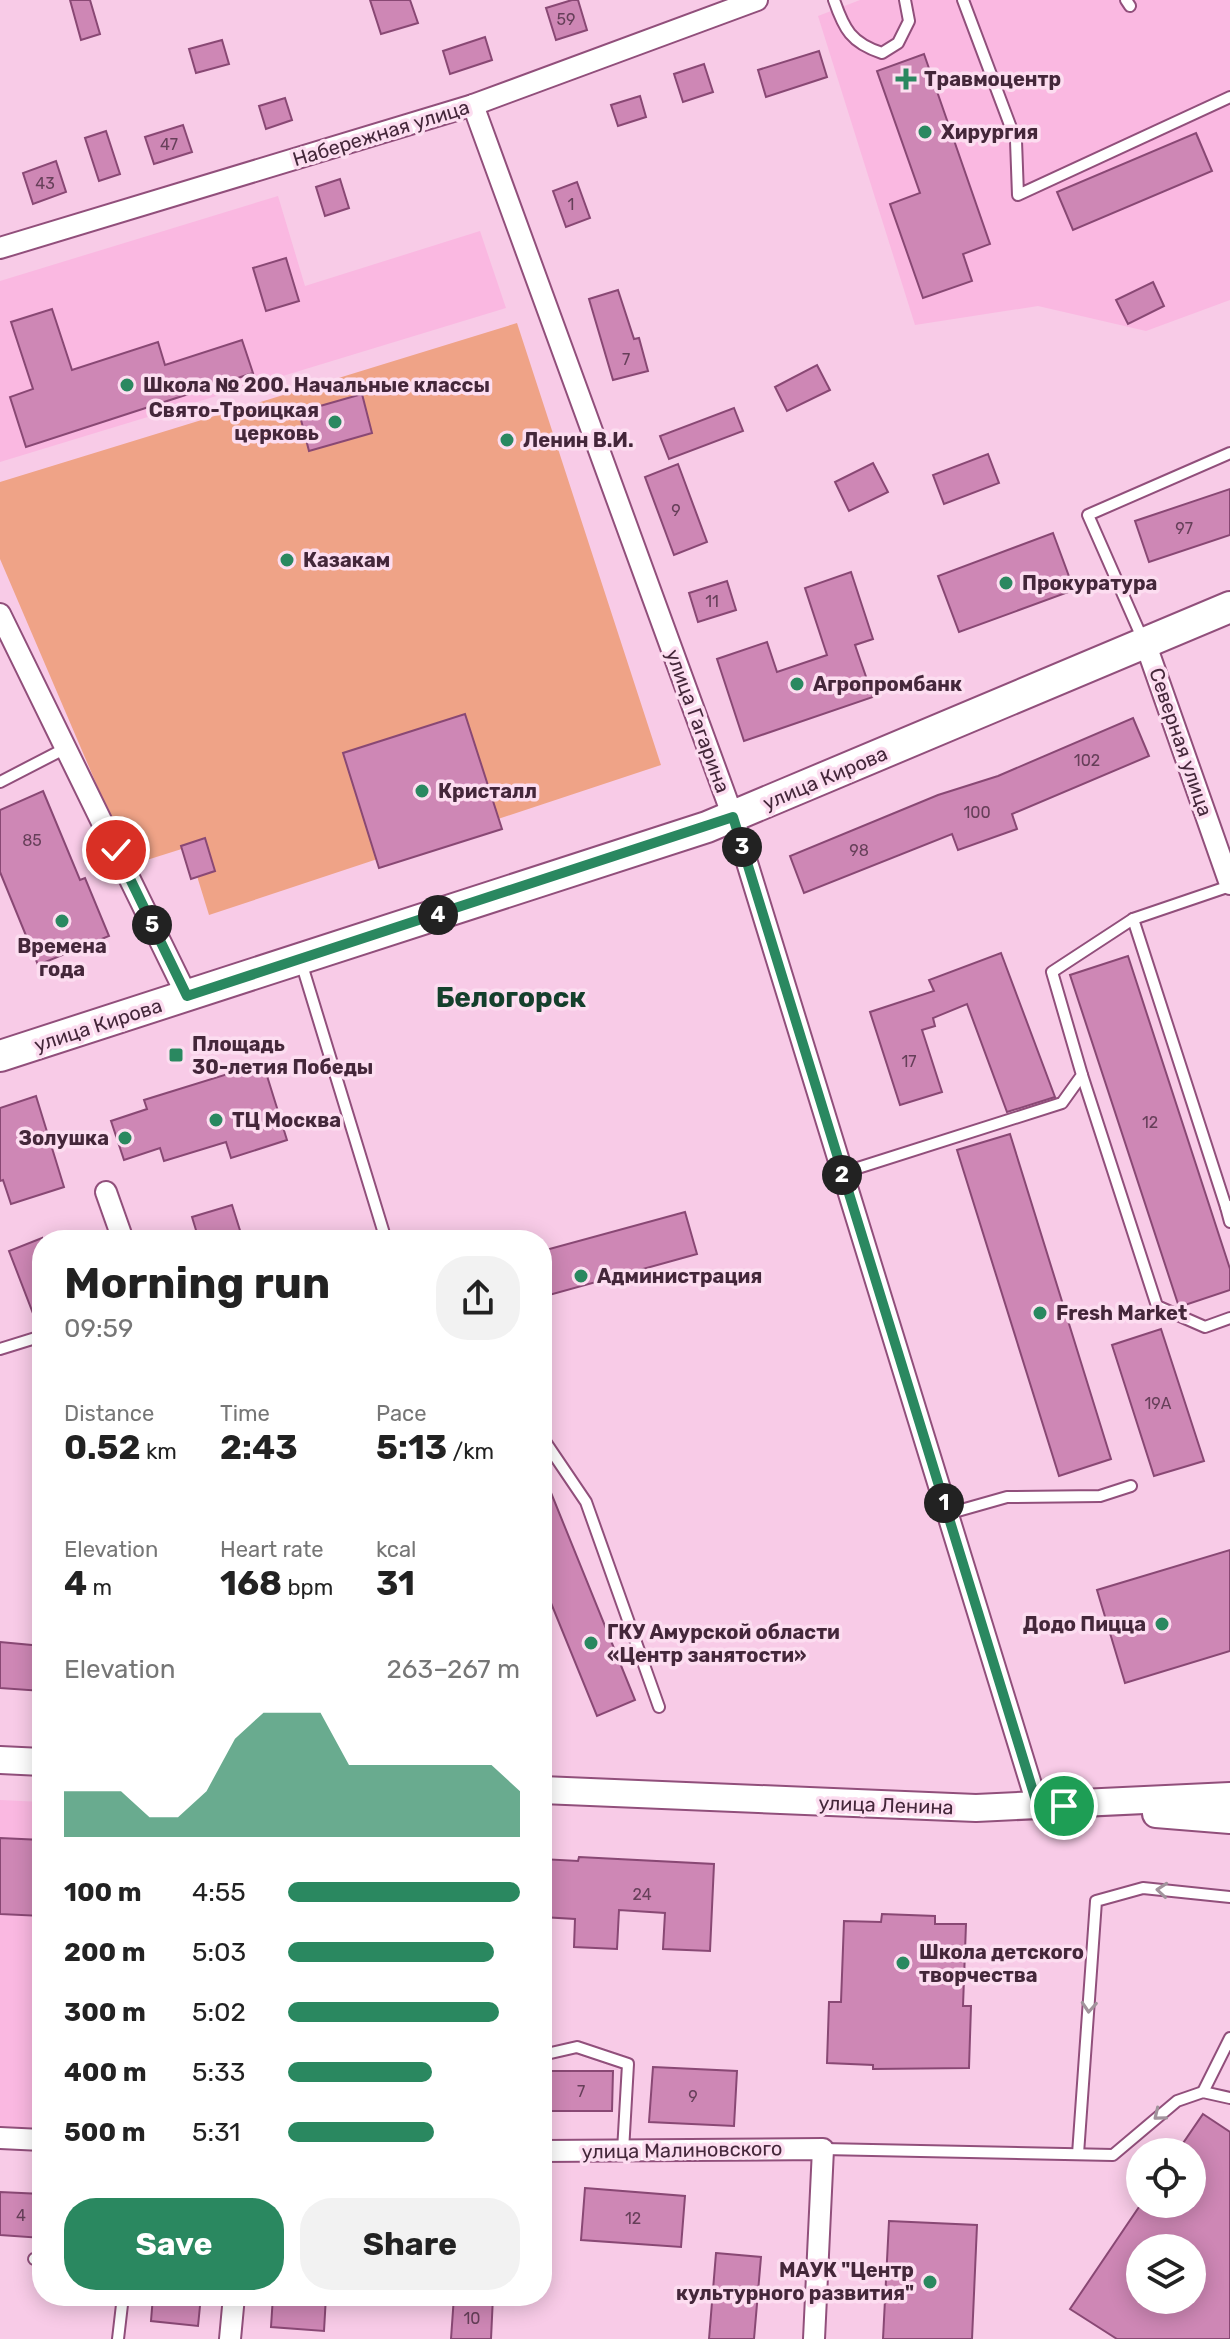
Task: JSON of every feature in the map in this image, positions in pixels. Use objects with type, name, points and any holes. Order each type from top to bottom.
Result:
[{"type":"main road","name":"улица Кирова","points":[[0,1056],[733,817],[1230,607]]},
{"type":"street","name":"Набережная улица","points":[[0,248],[473,105],[757,0]]},
{"type":"street","name":"улица Гагарина","points":[[473,105],[733,817],[1037,1804]]},
{"type":"street","points":[[0,614],[187,996]]},
{"type":"street","name":"Северная улица","points":[[1146,645],[1230,885]]},
{"type":"street","points":[[106,1192],[119,1230]]},
{"type":"street","points":[[0,1760],[32,1762]]},
{"type":"street","name":"улица Ленина","points":[[552,1790],[905,1807],[1064,1806],[1230,1796]]},
{"type":"street","points":[[1064,1806],[1230,1820]]},
{"type":"street","points":[[0,2138],[32,2140]]},
{"type":"street","points":[[814,2339],[823,2149]]},
{"type":"street","name":"улица Малиновского","points":[[552,2151],[823,2149]]},
{"type":"street","points":[[230,2339],[233,2306]]},
{"type":"lane","points":[[834,0],[844,30],[860,46],[882,53],[898,43],[909,21],[905,0]]},
{"type":"lane","points":[[963,0],[1016,141],[1018,195],[1230,97]]},
{"type":"lane","points":[[1146,645],[1088,515],[1230,453]]},
{"type":"lane","points":[[0,782],[66,748]]},
{"type":"lane","points":[[1230,885],[1133,919],[1052,972],[1157,1306],[1205,1327],[1230,1318]]},
{"type":"lane","points":[[1133,919],[1228,1207],[1230,1222]]},
{"type":"lane","points":[[300,960],[383,1230]]},
{"type":"lane","points":[[842,1173],[1062,1103],[1082,1075]]},
{"type":"lane","points":[[0,1349],[32,1339]]},
{"type":"lane","points":[[552,1452],[586,1502],[659,1707]]},
{"type":"lane","points":[[947,1514],[1007,1497],[1100,1496],[1131,1486]]},
{"type":"lane","points":[[1078,2154],[1096,1901],[1143,1888],[1230,1897]]},
{"type":"lane","points":[[1203,2092],[1230,2038]]},
{"type":"lane","points":[[552,2053],[577,2047],[628,2064],[623,2151]]},
{"type":"lane","points":[[823,2149],[1113,2155],[1177,2101],[1203,2092],[1230,2098]]},
{"type":"lane","points":[[118,2339],[122,2306]]},
{"type":"shaded area","points":[[860,0],[1230,0],[1230,300],[1146,331],[1038,306],[915,325],[818,16]]},
{"type":"shaded area","name":"Школа № 200. Начальные классы","points":[[278,196],[305,286],[480,231],[506,308],[0,462],[0,281]]},
{"type":"shaded area","points":[[517,323],[661,765],[209,915],[188,847],[131,865],[0,559],[0,482]]},
{"type":"shaded area","points":[[0,1800],[32,1802],[32,2128],[0,2126]]},
{"type":"building","points":[[70,0],[90,0],[100,34],[81,40]]},
{"type":"building","points":[[370,0],[410,0],[418,23],[381,34]]},
{"type":"building","points":[[578,0],[587,30],[556,40],[546,8]]},
{"type":"building","points":[[485,37],[492,60],[450,74],[443,51]]},
{"type":"building","points":[[222,40],[229,64],[196,73],[189,49]]},
{"type":"building","points":[[819,51],[827,77],[766,97],[758,70]]},
{"type":"building","name":"Хирургия","points":[[924,54],[990,244],[963,254],[972,281],[923,298],[890,204],[920,193],[877,71]]},
{"type":"building","points":[[704,64],[713,92],[683,102],[674,74]]},
{"type":"building","points":[[640,96],[646,117],[618,126],[611,105]]},
{"type":"building","points":[[285,98],[292,120],[266,129],[259,106]]},
{"type":"building","points":[[183,125],[192,152],[154,164],[145,137]]},
{"type":"building","points":[[106,131],[120,174],[99,181],[85,138]]},
{"type":"building","points":[[1196,133],[1212,171],[1073,230],[1057,192]]},
{"type":"building","points":[[56,161],[66,192],[33,204],[23,173]]},
{"type":"building","points":[[340,179],[349,208],[325,216],[316,187]]},
{"type":"building","points":[[577,182],[590,218],[566,227],[553,191]]},
{"type":"building","points":[[286,258],[299,301],[266,311],[253,268]]},
{"type":"building","points":[[1153,282],[1164,306],[1128,324],[1116,300]]},
{"type":"building","points":[[618,290],[634,339],[639,338],[648,371],[613,380],[589,299]]},
{"type":"building","points":[[52,309],[72,370],[158,342],[165,365],[242,340],[253,373],[26,447],[10,397],[33,389],[11,322]]},
{"type":"building","points":[[817,365],[830,390],[787,411],[775,387]]},
{"type":"building","name":"Свято-Троицкая церковь","points":[[362,394],[372,433],[309,451],[299,412]]},
{"type":"building","points":[[734,408],[743,431],[669,459],[660,436]]},
{"type":"building","points":[[988,454],[999,483],[944,504],[933,475]]},
{"type":"building","points":[[873,463],[888,492],[849,511],[835,482]]},
{"type":"building","points":[[678,464],[707,542],[674,555],[645,477]]},
{"type":"building","points":[[1230,489],[1230,535],[1149,562],[1135,521]]},
{"type":"building","name":"Прокуратура","points":[[1053,533],[1074,590],[959,632],[938,576]]},
{"type":"building","name":"Агропромбанк","points":[[851,572],[873,639],[855,645],[873,697],[744,741],[717,659],[767,642],[777,672],[827,655],[805,588]]},
{"type":"building","points":[[727,581],[736,610],[698,622],[689,593]]},
{"type":"building","name":"Кристалл","points":[[465,714],[502,829],[379,868],[343,753]]},
{"type":"building","points":[[1133,718],[1149,756],[1012,814],[1017,829],[958,850],[952,834],[804,893],[790,856],[938,795],[998,776]]},
{"type":"building","points":[[43,791],[80,880],[85,878],[109,936],[38,965],[0,872],[0,810]]},
{"type":"building","points":[[205,838],[215,871],[191,879],[181,846]]},
{"type":"building","points":[[1001,953],[1055,1097],[1007,1112],[967,1004],[933,1018],[935,1026],[922,1030],[942,1092],[900,1105],[870,1012],[934,991],[929,980]]},
{"type":"building","points":[[1128,956],[1230,1269],[1230,1290],[1179,1307],[1070,975]]},
{"type":"building","name":"ТЦ Москва","points":[[263,1063],[287,1140],[231,1158],[226,1142],[164,1161],[160,1148],[124,1160],[111,1121],[147,1109],[144,1100]]},
{"type":"building","points":[[36,1096],[64,1187],[11,1204],[3,1180],[0,1181],[0,1108]]},
{"type":"building","points":[[1010,1134],[1111,1459],[1059,1476],[957,1150]]},
{"type":"building","points":[[232,1205],[240,1230],[196,1230],[192,1217]]},
{"type":"building","name":"Администрация","points":[[685,1212],[697,1254],[552,1294],[552,1248]]},
{"type":"building","points":[[32,1242],[32,1311],[9,1251]]},
{"type":"building","points":[[1161,1329],[1204,1461],[1154,1476],[1112,1345]]},
{"type":"building","points":[[552,1495],[635,1700],[597,1716],[552,1606]]},
{"type":"building","points":[[1230,1550],[1230,1651],[1125,1683],[1097,1590]]},
{"type":"building","points":[[0,1642],[32,1645],[32,1690],[0,1688]]},
{"type":"building","points":[[0,1838],[32,1840],[32,1916],[0,1914]]},
{"type":"building","points":[[579,1857],[714,1864],[710,1951],[663,1949],[665,1913],[619,1910],[617,1949],[574,1947],[575,1919],[552,1918],[552,1860],[578,1861]]},
{"type":"building","name":"Школа детского творчества","points":[[882,1914],[935,1916],[935,1924],[966,1924],[963,2006],[971,2006],[969,2068],[873,2069],[873,2065],[827,2063],[829,2002],[841,2002],[844,1921],[881,1922]]},
{"type":"building","points":[[653,2067],[737,2071],[734,2126],[649,2122]]},
{"type":"building","points":[[552,2071],[613,2071],[612,2111],[552,2111]]},
{"type":"building","points":[[1203,2114],[1230,2132],[1230,2339],[1117,2339],[1070,2309],[1132,2218],[1206,2218],[1206,2138],[1187,2138]]},
{"type":"building","points":[[585,2188],[685,2196],[681,2247],[581,2240]]},
{"type":"building","points":[[0,2192],[32,2194],[32,2237],[0,2235]]},
{"type":"building","name":"МАУК \"Центр культурного развития\"","points":[[889,2221],[977,2225],[972,2339],[883,2339]]},
{"type":"building","points":[[716,2253],[761,2257],[754,2339],[709,2339]]},
{"type":"building","points":[[152,2306],[200,2306],[198,2326],[151,2321]]},
{"type":"building","points":[[272,2306],[325,2306],[324,2331],[271,2327]]},
{"type":"building","points":[[453,2306],[493,2306],[491,2339],[451,2339]]},
{"type":"place","name":"Травмоцентр","points":[[906,79]]},
{"type":"place","name":"Хирургия","points":[[925,132]]},
{"type":"place","name":"Школа № 200. Начальные классы","points":[[127,385]]},
{"type":"place","name":"Свято-Троицкая церковь","points":[[335,422]]},
{"type":"place","name":"Ленин В.И.","points":[[507,440]]},
{"type":"place","name":"Казакам","points":[[287,560]]},
{"type":"place","name":"Прокуратура","points":[[1006,583]]},
{"type":"place","name":"Агропромбанк","points":[[797,684]]},
{"type":"place","name":"Кристалл","points":[[422,791]]},
{"type":"place","name":"Времена года","points":[[62,921]]},
{"type":"place","name":"Площадь 30-летия Победы","points":[[176,1055]]},
{"type":"place","name":"ТЦ Москва","points":[[216,1120]]},
{"type":"place","name":"Золушка","points":[[125,1138]]},
{"type":"place","name":"Администрация","points":[[581,1276]]},
{"type":"place","name":"Fresh Market","points":[[1040,1313]]},
{"type":"place","name":"Додо Пицца","points":[[1162,1624]]},
{"type":"place","name":"ГКУ Амурской области «Центр занятости»","points":[[591,1643]]},
{"type":"place","name":"Школа детского творчества","points":[[903,1963]]},
{"type":"place","name":"МАУК \"Центр культурного развития\"","points":[[930,2282]]},
{"type":"district","name":"Белогорск","points":[[511,997]]},
{"type":"route","points":[[116,850],[187,996],[733,817],[1037,1804],[1064,1806]]}]
